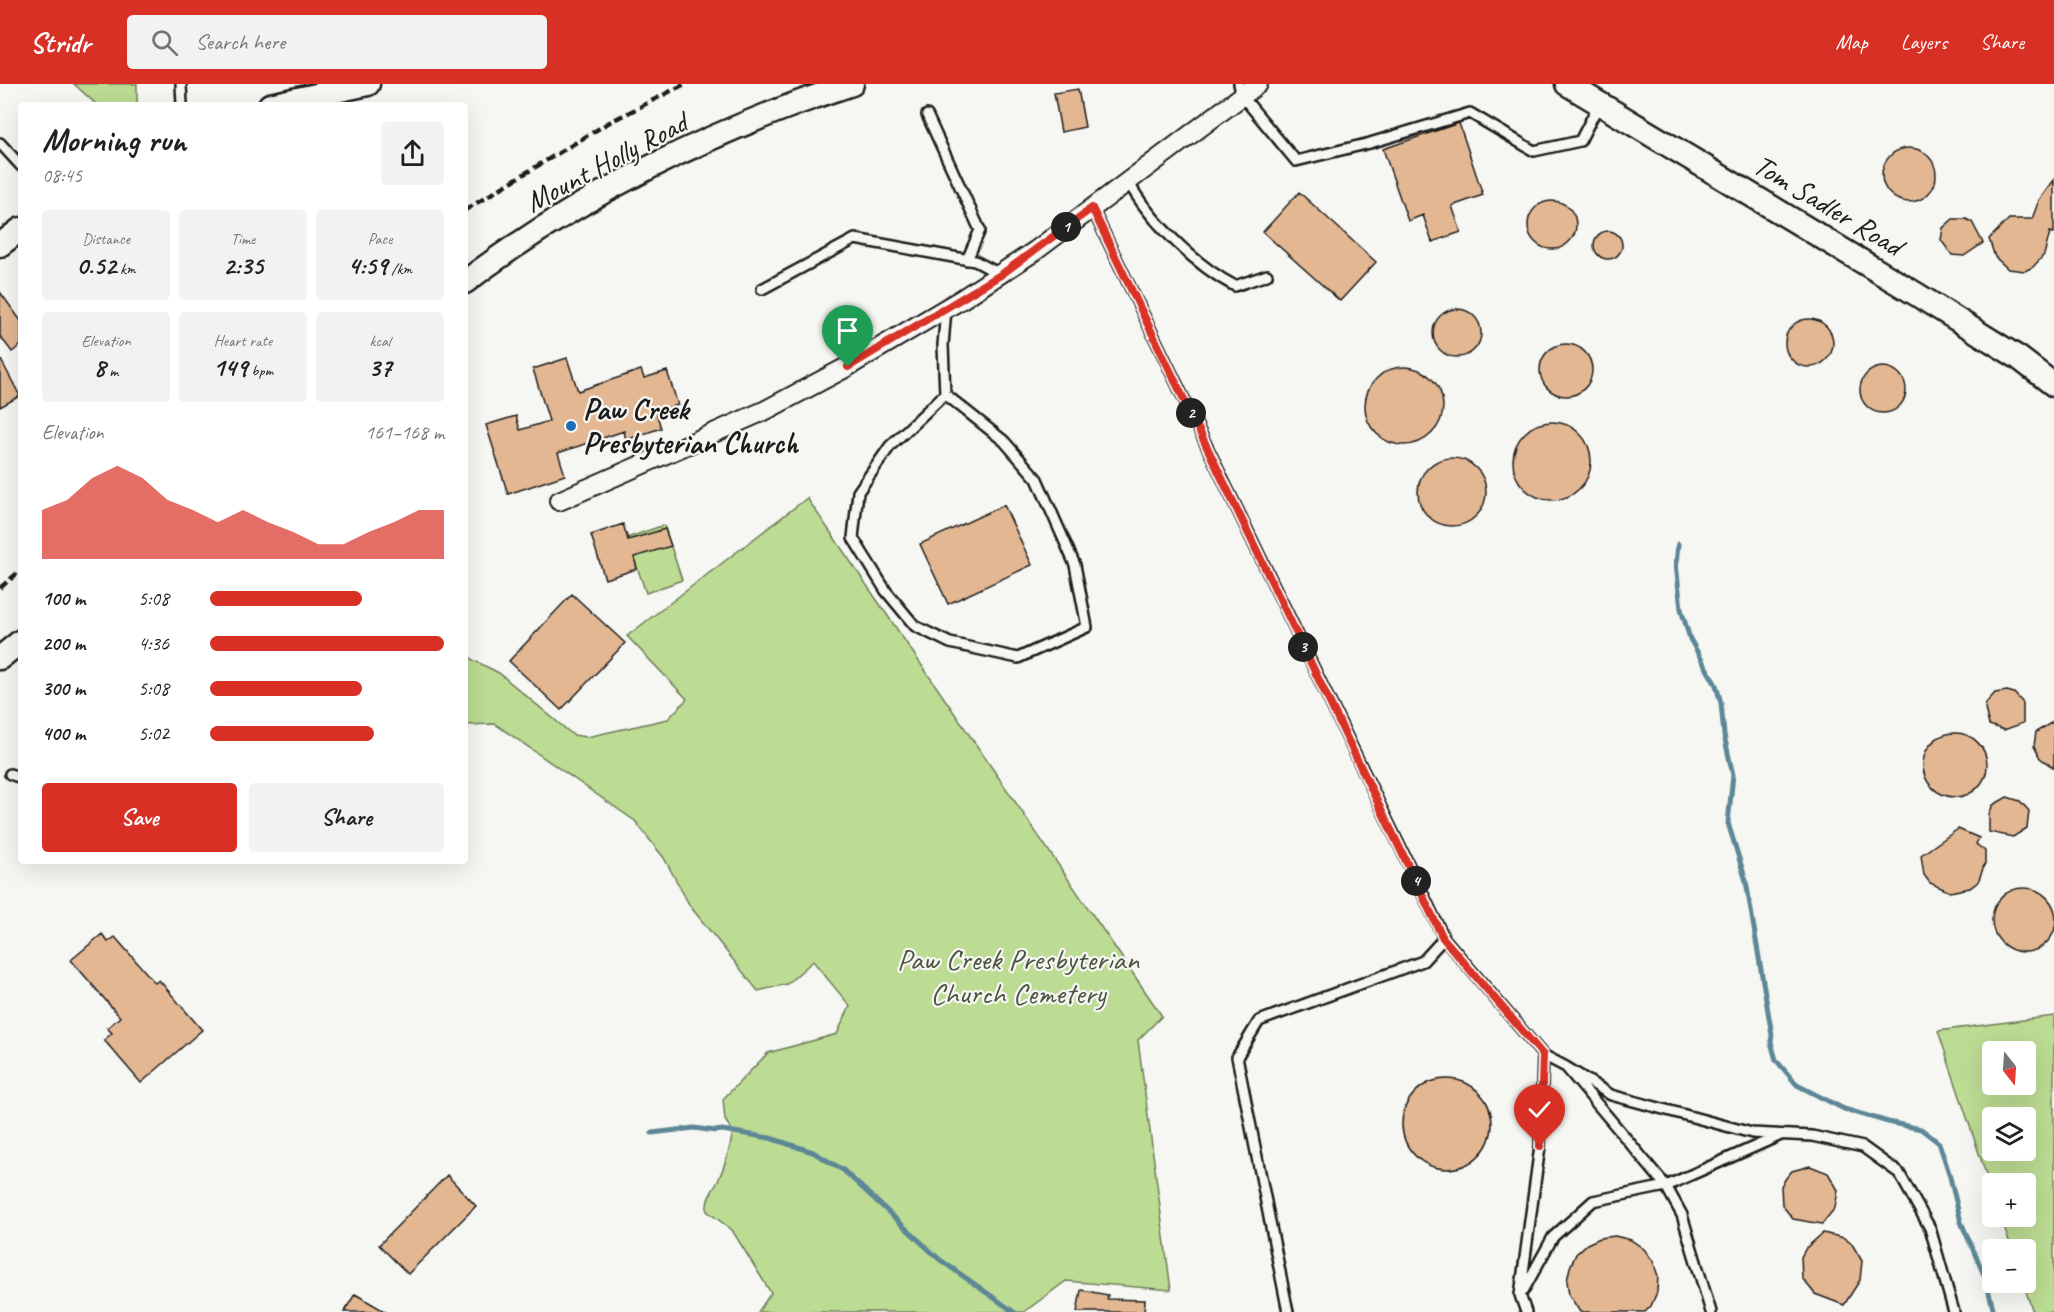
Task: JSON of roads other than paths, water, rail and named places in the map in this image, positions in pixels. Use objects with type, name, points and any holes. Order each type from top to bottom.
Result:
[{"type":"street","points":[[284,102],[368,84]]},
{"type":"street","name":"Mount Holly Road","points":[[468,280],[575,209],[636,175],[706,142],[852,84]]},
{"type":"street","points":[[559,501],[766,410],[848,367],[946,309],[1001,275],[1092,208],[1240,90],[1258,84]]},
{"type":"street","name":"Tom Sadler Road","points":[[1567,84],[1594,96],[1917,294],[2019,358],[2054,385]]},
{"type":"street","points":[[0,245],[18,231]]},
{"type":"street","points":[[0,658],[18,643]]},
{"type":"lane","points":[[182,84],[182,102]]},
{"type":"lane","points":[[1240,90],[1296,161],[1370,143],[1470,112],[1534,151],[1580,141],[1594,96]]},
{"type":"lane","points":[[927,115],[980,230],[967,260]]},
{"type":"lane","points":[[0,143],[18,163]]},
{"type":"lane","points":[[1128,181],[1138,202],[1214,275],[1235,286],[1267,275]]},
{"type":"lane","points":[[1092,208],[1443,938],[1543,1055],[1611,1095],[1752,1133],[1812,1136],[1863,1148],[1899,1173],[1930,1228],[1954,1312]]},
{"type":"lane","points":[[762,289],[855,239],[967,260],[1001,275]]},
{"type":"lane","points":[[945,394],[1004,441],[1036,480],[1076,565],[1087,627],[1018,658],[950,643],[915,626],[886,591],[853,538],[858,492],[890,446],[945,394],[943,345],[946,309]]},
{"type":"lane","points":[[10,774],[18,777]]},
{"type":"lane","points":[[1288,1312],[1237,1057],[1259,1021],[1423,961],[1443,938]]},
{"type":"lane","points":[[1526,1312],[1520,1295],[1540,1146],[1543,1055]]},
{"type":"lane","points":[[1566,1067],[1666,1186],[1682,1215],[1711,1312]]},
{"type":"lane","points":[[1520,1295],[1553,1238],[1593,1201],[1666,1186],[1784,1134]]},
{"type":"waterway","points":[[1678,544],[1676,564],[1681,609],[1690,639],[1716,685],[1721,703],[1724,735],[1733,775],[1728,823],[1746,881],[1772,1035],[1771,1042],[1776,1060],[1797,1085],[1844,1109],[1921,1129],[1939,1143],[1961,1222],[1985,1277],[1994,1312]]},
{"type":"waterway","points":[[652,1133],[694,1128],[722,1130],[770,1138],[813,1152],[843,1170],[939,1259],[1014,1312]]},
{"type":"railway","points":[[468,208],[608,123],[685,84]]},
{"type":"railway","points":[[0,588],[18,573]]},
{"type":"place","name":"Paw Creek Presbyterian Church","points":[[571,426]]},
{"type":"park label","name":"Paw Creek Presbyterian Church Cemetery","points":[[1018,976]]}]
